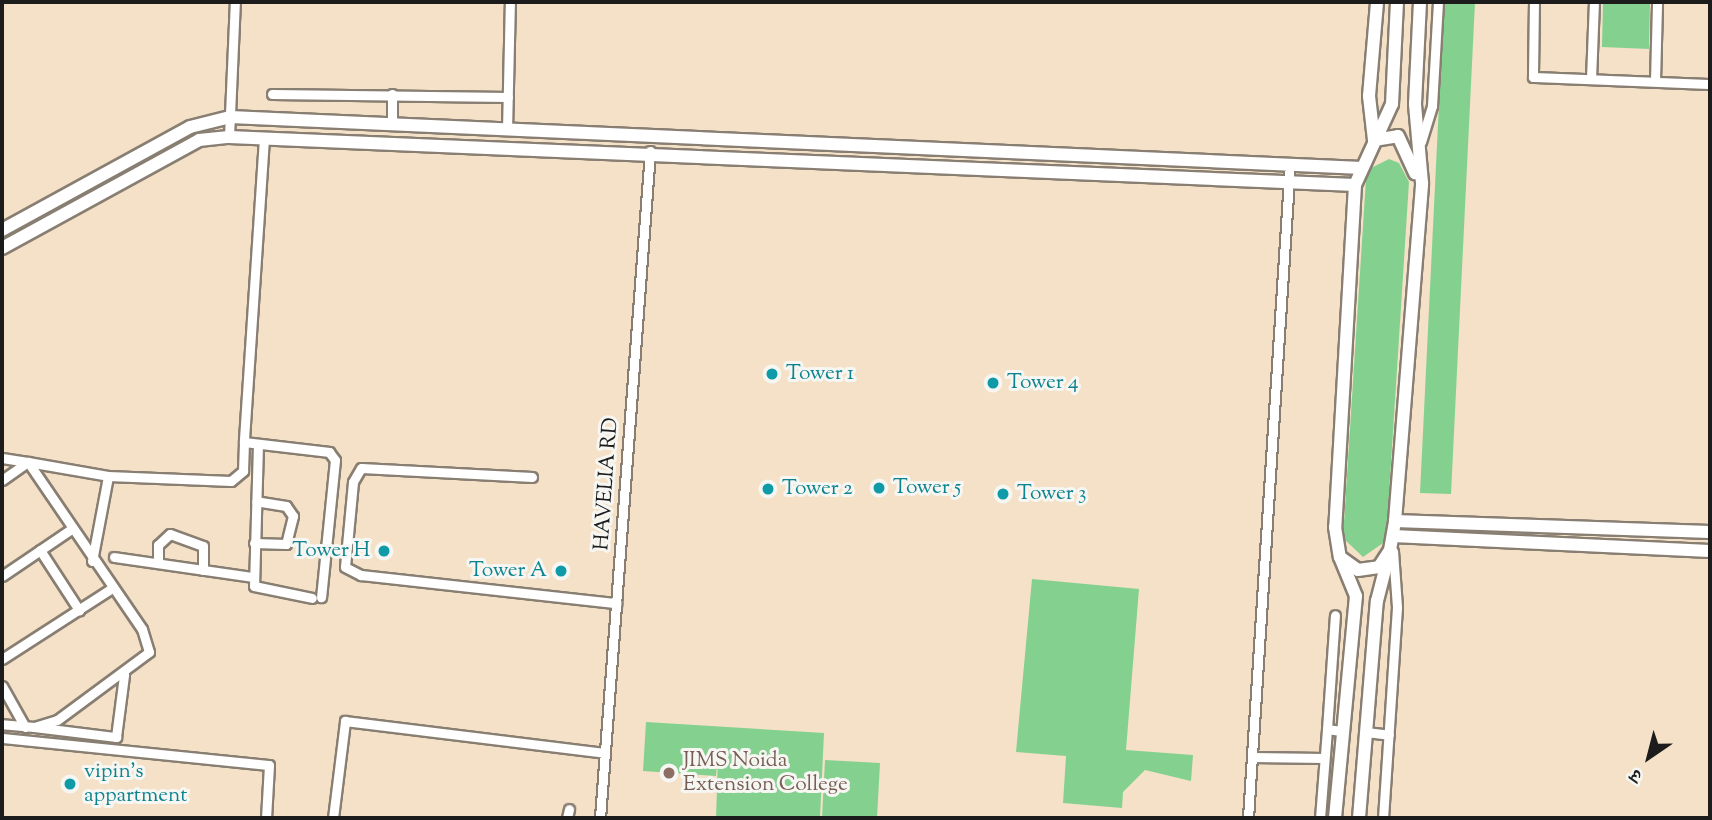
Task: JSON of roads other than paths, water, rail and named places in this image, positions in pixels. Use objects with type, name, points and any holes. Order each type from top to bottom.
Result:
[{"type":"street","points":[[229,137],[235,2]]},
{"type":"street","points":[[507,130],[510,2]]},
{"type":"street","points":[[1374,140],[1369,96],[1377,2]]},
{"type":"street","points":[[1335,818],[1341,731],[1356,596],[1340,557],[1335,527],[1355,185],[1392,104],[1397,2]]},
{"type":"street","points":[[1359,818],[1377,601],[1395,521],[1420,201],[1420,143],[1415,104],[1420,2]]},
{"type":"street","points":[[1420,143],[1432,106],[1438,2]]},
{"type":"street","points":[[1534,2],[1532,77],[1710,83]]},
{"type":"street","points":[[1591,79],[1594,2]]},
{"type":"street","points":[[1655,81],[1657,2]]},
{"type":"street","points":[[272,93],[508,97]]},
{"type":"street","points":[[392,94],[392,125]]},
{"type":"street","points":[[2,230],[190,127],[230,117],[1290,163],[1362,169]]},
{"type":"street","points":[[1374,140],[1398,136],[1405,145],[1420,201]]},
{"type":"street","points":[[2,248],[199,140],[229,137],[697,153],[1355,185]]},
{"type":"street","points":[[2,458],[108,476],[231,481],[243,471],[264,138]]},
{"type":"street","points":[[697,153],[698,138]]},
{"type":"street","name":"HAVELIA RD","points":[[600,818],[650,151]]},
{"type":"street","points":[[1248,818],[1290,163]]},
{"type":"street","points":[[244,442],[329,452],[335,460],[317,598],[259,591],[253,577],[258,444]]},
{"type":"street","points":[[2,480],[28,462]]},
{"type":"street","points":[[28,462],[69,530],[149,641],[145,660],[57,720],[29,727]]},
{"type":"street","points":[[532,477],[361,468],[353,482],[345,567],[361,575],[616,603]]},
{"type":"street","points":[[92,561],[108,476]]},
{"type":"street","points":[[254,543],[286,544],[293,516],[285,506],[256,501]]},
{"type":"street","points":[[1395,521],[1710,532]]},
{"type":"street","points":[[2,576],[69,530]]},
{"type":"street","points":[[158,564],[158,544],[170,534],[203,546],[203,570]]},
{"type":"street","points":[[1340,557],[1358,570],[1378,567],[1392,542]]},
{"type":"street","points":[[1392,542],[1710,551]]},
{"type":"street","points":[[1383,818],[1397,607],[1392,542]]},
{"type":"street","points":[[40,550],[79,610]]},
{"type":"street","points":[[114,557],[253,577]]},
{"type":"street","points":[[2,659],[112,588]]},
{"type":"street","points":[[1320,818],[1335,615]]},
{"type":"street","points":[[2,724],[116,737],[124,675]]},
{"type":"street","points":[[3,689],[29,727]]},
{"type":"street","points":[[333,818],[345,721],[604,753]]},
{"type":"street","points":[[1327,729],[1341,731]]},
{"type":"street","points":[[1366,732],[1389,736]]},
{"type":"street","points":[[2,737],[269,765],[266,818]]},
{"type":"street","points":[[1252,757],[1324,758]]},
{"type":"place","name":"Tower 1","points":[[772,374]]},
{"type":"place","name":"Tower 4","points":[[993,383]]},
{"type":"place","name":"Tower 5","points":[[879,488]]},
{"type":"place","name":"Tower 2","points":[[768,489]]},
{"type":"place","name":"Tower 3","points":[[1003,494]]},
{"type":"place","name":"Tower H","points":[[384,551]]},
{"type":"place","name":"Tower A","points":[[561,571]]},
{"type":"place","name":"JIMS Noida Extension College","points":[[669,773]]},
{"type":"place","name":"vipin's appartment","points":[[70,784]]}]
